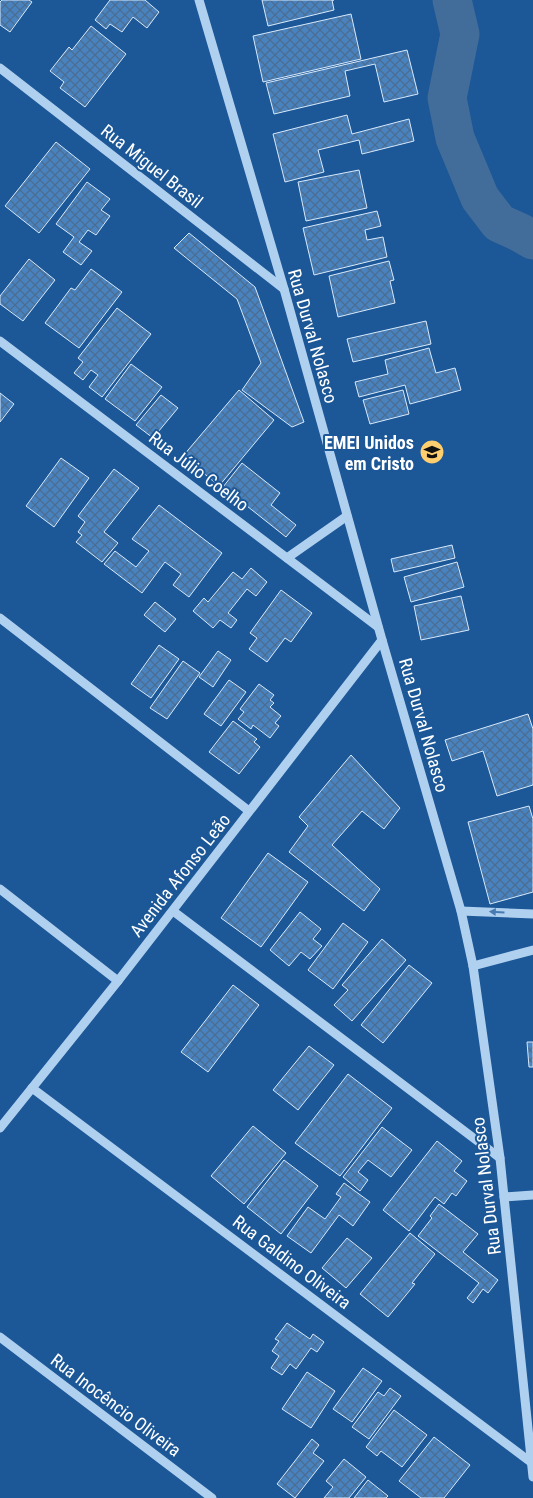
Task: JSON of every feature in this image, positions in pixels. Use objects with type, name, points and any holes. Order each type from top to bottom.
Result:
[{"type":"street","name":"Rua Durval Nolasco","points":[[199,0],[461,910],[473,966],[500,1158],[533,1477]]},
{"type":"street","name":"Rua Miguel Brasil","points":[[0,68],[284,290]]},
{"type":"street","name":"Rua Júlio Coelho","points":[[0,341],[378,627]]},
{"type":"street","points":[[287,558],[347,516]]},
{"type":"street","points":[[0,618],[249,811]]},
{"type":"street","name":"Avenida Afonso Leão","points":[[0,1128],[173,911],[382,640]]},
{"type":"street","points":[[0,889],[118,981]]},
{"type":"street","points":[[461,910],[533,914]]},
{"type":"street","points":[[173,911],[500,1158]]},
{"type":"street","points":[[473,966],[533,950]]},
{"type":"street","name":"Rua Galdino Oliveira","points":[[32,1088],[532,1462]]},
{"type":"street","points":[[504,1198],[533,1195]]},
{"type":"street","name":"Rua Inocêncio Oliveira","points":[[0,1337],[212,1498]]},
{"type":"building","points":[[2,0],[29,0],[32,2],[10,32],[0,25],[0,2]]},
{"type":"building","points":[[110,0],[145,0],[159,12],[147,28],[133,17],[122,32],[110,24],[106,29],[95,20]]},
{"type":"building","points":[[262,0],[332,0],[334,10],[268,26]]},
{"type":"building","points":[[351,14],[361,59],[263,82],[253,36]]},
{"type":"building","points":[[91,26],[126,54],[85,107],[60,88],[64,82],[50,71],[69,47],[72,50]]},
{"type":"building","points":[[407,50],[418,94],[384,102],[375,64],[345,71],[350,96],[274,114],[266,83]]},
{"type":"building","points":[[347,115],[352,134],[409,119],[414,141],[362,154],[359,140],[318,150],[324,172],[285,182],[273,134]]},
{"type":"building","points":[[56,142],[90,169],[39,233],[5,206]]},
{"type":"building","points":[[359,170],[367,208],[306,221],[298,182]]},
{"type":"building","points":[[87,182],[110,199],[101,210],[110,216],[96,235],[88,230],[79,242],[92,251],[81,265],[63,252],[74,237],[56,224]]},
{"type":"building","points":[[377,211],[381,226],[365,230],[367,240],[383,237],[387,257],[314,275],[303,228]]},
{"type":"building","points":[[189,233],[255,287],[304,422],[292,427],[242,390],[261,363],[237,299],[174,248]]},
{"type":"building","points":[[29,259],[55,280],[23,321],[0,304],[0,296]]},
{"type":"building","points":[[389,261],[394,280],[390,281],[395,303],[338,317],[329,276]]},
{"type":"building","points":[[91,269],[122,292],[79,348],[45,323],[71,288],[75,290]]},
{"type":"building","points":[[117,308],[151,334],[102,397],[89,387],[98,375],[91,370],[83,380],[74,373],[83,362],[78,358]]},
{"type":"building","points":[[426,321],[431,344],[353,362],[347,339]]},
{"type":"building","points":[[429,348],[436,373],[455,368],[461,390],[410,404],[405,385],[359,397],[355,382],[388,374],[385,360]]},
{"type":"building","points":[[131,364],[162,387],[135,421],[105,399]]},
{"type":"building","points":[[239,390],[274,420],[219,486],[183,456]]},
{"type":"building","points":[[403,390],[409,414],[370,424],[363,400]]},
{"type":"building","points":[[0,393],[14,404],[0,422]]},
{"type":"building","points":[[161,395],[178,408],[153,438],[136,425]]},
{"type":"building","points":[[61,458],[89,478],[54,527],[26,506]]},
{"type":"building","points":[[242,463],[280,493],[271,505],[296,525],[286,537],[223,487]]},
{"type":"building","points":[[114,469],[139,488],[104,532],[118,543],[102,562],[76,542],[82,535],[78,532],[85,522],[78,516]]},
{"type":"building","points":[[159,505],[222,553],[189,597],[173,585],[181,574],[165,562],[142,593],[104,564],[115,551],[136,567],[149,551],[132,539]]},
{"type":"building","points":[[452,545],[455,558],[394,572],[391,559]]},
{"type":"building","points":[[457,562],[464,587],[411,602],[404,577]]},
{"type":"building","points":[[251,568],[267,582],[256,596],[247,589],[228,613],[237,620],[231,628],[220,620],[213,628],[193,611],[204,598],[208,602],[233,572],[242,579]]},
{"type":"building","points":[[281,590],[312,613],[291,642],[285,638],[267,662],[249,649],[257,638],[250,633]]},
{"type":"building","points":[[461,596],[469,630],[421,640],[414,606]]},
{"type":"building","points":[[155,602],[176,619],[165,632],[144,615]]},
{"type":"building","points":[[159,645],[179,659],[151,698],[131,684]]},
{"type":"building","points":[[218,651],[231,660],[213,687],[199,677]]},
{"type":"building","points":[[183,661],[200,673],[167,719],[150,708]]},
{"type":"building","points":[[229,680],[246,692],[221,726],[204,714]]},
{"type":"building","points":[[259,684],[274,695],[270,700],[274,703],[270,707],[281,716],[275,723],[279,726],[270,738],[253,725],[251,729],[238,719],[244,712],[240,709]]},
{"type":"building","points":[[528,714],[533,729],[533,785],[497,796],[483,751],[452,761],[445,740]]},
{"type":"building","points":[[233,721],[257,739],[254,742],[260,747],[239,774],[209,752]]},
{"type":"building","points":[[351,755],[400,808],[384,829],[362,811],[332,845],[380,889],[364,911],[289,852],[308,826],[299,817]]},
{"type":"building","points":[[529,806],[533,819],[533,892],[490,904],[468,822]]},
{"type":"building","points":[[268,853],[308,882],[261,947],[221,918]]},
{"type":"building","points":[[300,912],[321,929],[313,939],[322,946],[310,959],[301,952],[289,966],[270,950]]},
{"type":"building","points":[[343,923],[368,942],[333,989],[308,970]]},
{"type":"building","points":[[382,939],[406,960],[352,1021],[334,1005],[348,990],[342,985]]},
{"type":"building","points":[[409,965],[432,983],[383,1043],[361,1025]]},
{"type":"building","points":[[233,985],[259,1005],[208,1072],[181,1052]]},
{"type":"building","points":[[527,1042],[533,1042],[533,1067],[529,1067]]},
{"type":"building","points":[[309,1046],[334,1065],[298,1110],[273,1090]]},
{"type":"building","points":[[348,1074],[392,1108],[340,1176],[295,1143]]},
{"type":"building","points":[[253,1126],[286,1153],[244,1204],[211,1176]]},
{"type":"building","points":[[382,1127],[412,1150],[391,1177],[368,1160],[358,1172],[368,1180],[360,1191],[343,1177]]},
{"type":"building","points":[[437,1141],[462,1161],[454,1171],[467,1181],[456,1196],[452,1193],[444,1204],[435,1197],[409,1231],[383,1210]]},
{"type":"building","points":[[284,1160],[318,1186],[281,1234],[247,1207]]},
{"type":"building","points":[[344,1183],[370,1202],[353,1226],[339,1215],[311,1253],[287,1236],[308,1207],[325,1219],[341,1197],[336,1194]]},
{"type":"building","points":[[439,1204],[478,1234],[463,1252],[498,1280],[488,1293],[483,1289],[473,1303],[467,1298],[479,1283],[418,1236],[432,1218],[430,1216]]},
{"type":"building","points":[[410,1233],[435,1254],[412,1283],[415,1284],[388,1317],[360,1294]]},
{"type":"building","points":[[347,1238],[372,1258],[346,1288],[322,1268]]},
{"type":"building","points":[[287,1323],[310,1339],[313,1334],[324,1342],[317,1352],[311,1348],[296,1369],[290,1364],[282,1375],[271,1368],[279,1356],[272,1351],[279,1341],[275,1339]]},
{"type":"building","points":[[363,1368],[382,1381],[352,1422],[333,1409]]},
{"type":"building","points":[[307,1372],[335,1391],[311,1428],[282,1409]]},
{"type":"building","points":[[390,1388],[401,1396],[369,1439],[352,1427],[378,1392],[384,1396]]},
{"type":"building","points":[[394,1410],[427,1435],[402,1467],[381,1451],[377,1456],[366,1447]]},
{"type":"building","points":[[434,1437],[470,1465],[444,1498],[421,1498],[399,1481]]},
{"type":"building","points":[[312,1439],[319,1445],[313,1453],[324,1461],[295,1498],[277,1484]]},
{"type":"building","points":[[344,1459],[366,1477],[349,1498],[324,1498],[333,1487],[326,1481]]},
{"type":"building","points":[[368,1480],[388,1496],[386,1498],[354,1498]]},
{"type":"waterway","points":[[452,0],[460,34],[447,98],[455,138],[480,198],[499,223],[533,240]]},
{"type":"place","name":"EMEI Unidos em Cristo","points":[[432,452]]}]
